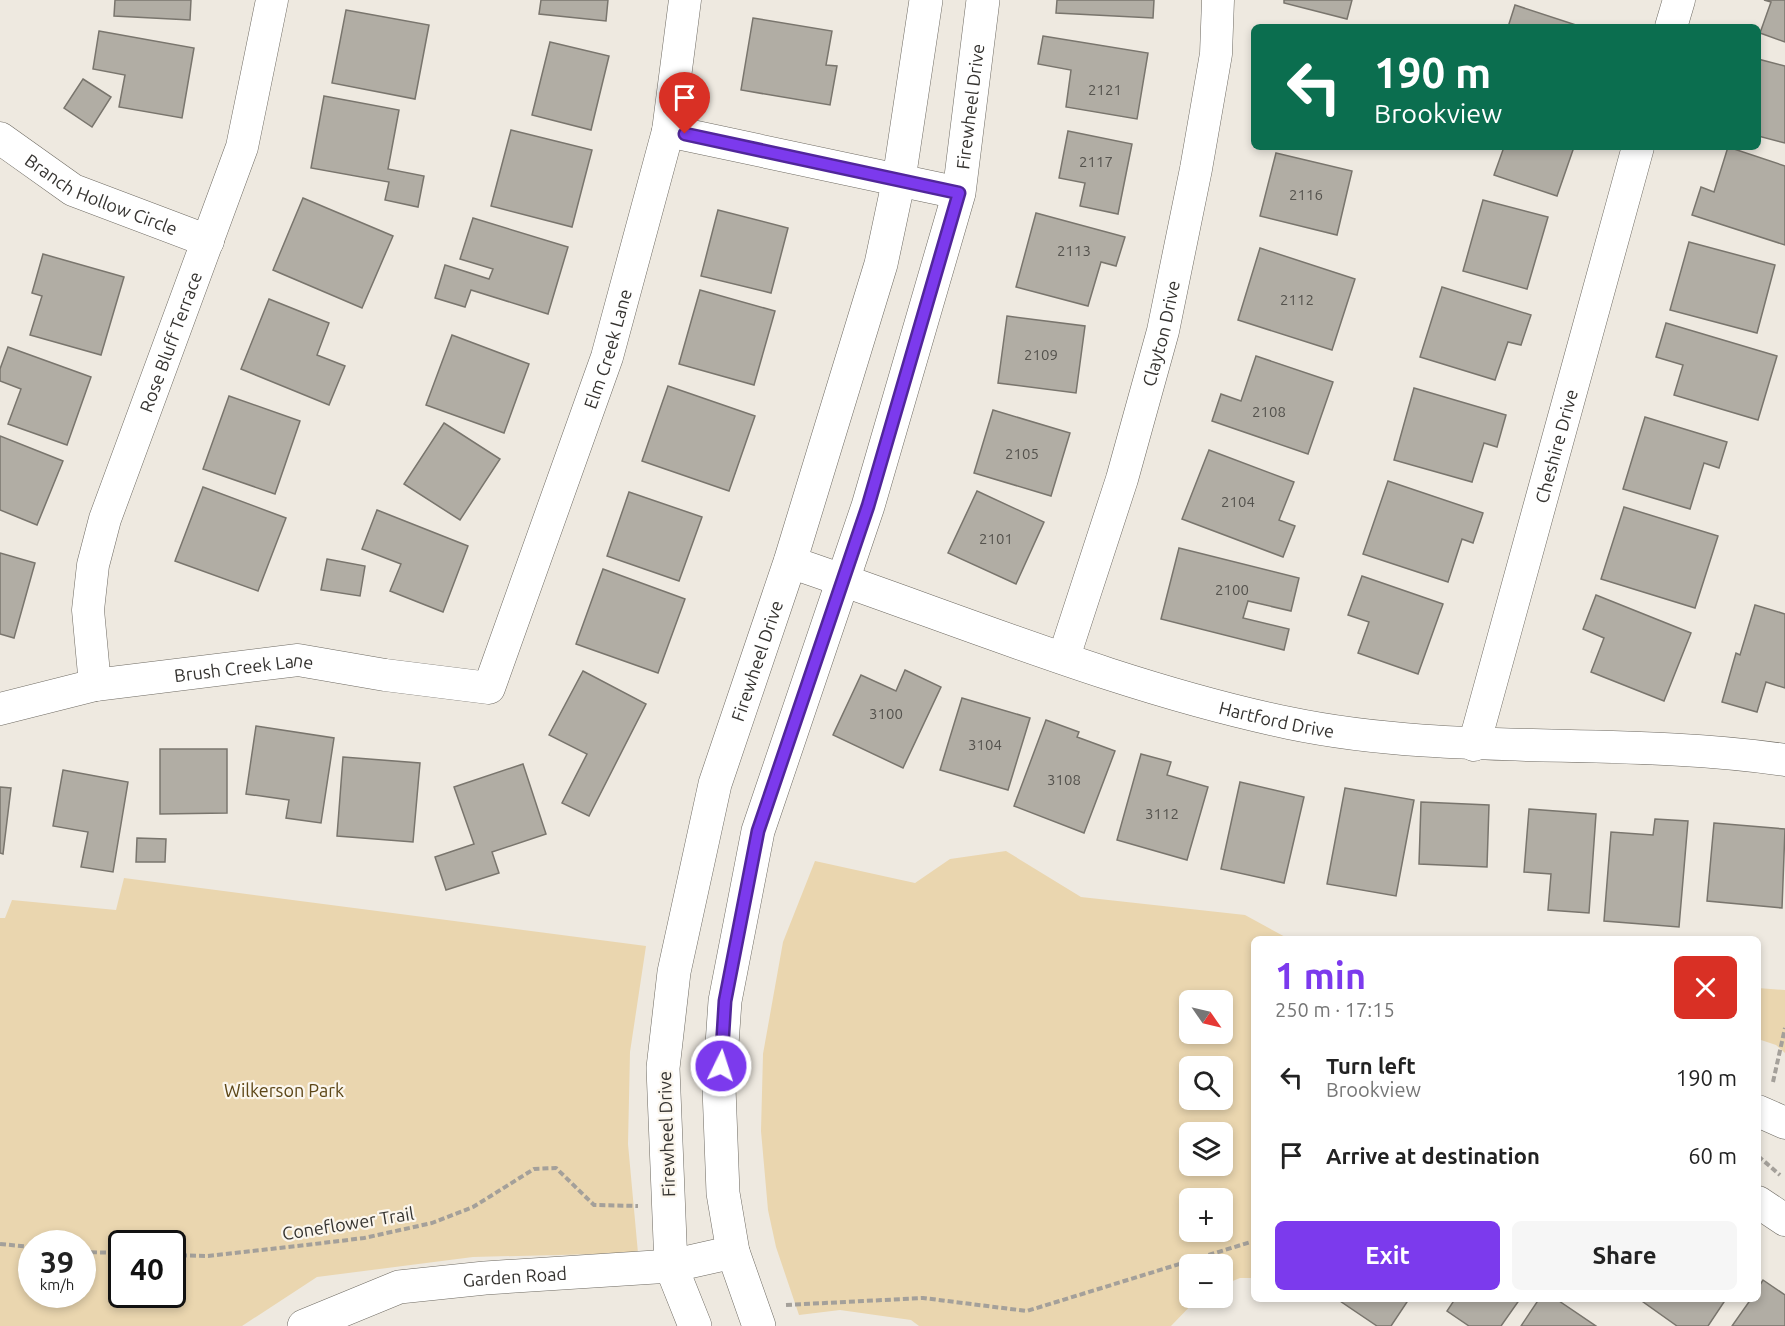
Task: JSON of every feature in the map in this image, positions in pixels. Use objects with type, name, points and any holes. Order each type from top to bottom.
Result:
[{"type":"street","name":"Rose Bluff Terrace","points":[[95,685],[88,610],[96,554],[105,519],[242,147],[272,0]]},
{"type":"street","name":"Elm Creek Lane","points":[[489,688],[607,357],[668,130],[685,0]]},
{"type":"street","name":"Firewheel Drive","points":[[695,1326],[671,1266],[663,1068],[674,972],[715,784],[790,562],[855,354],[880,264],[899,179],[926,0]]},
{"type":"street","name":"Firewheel Drive","points":[[770,1316],[733,1252],[723,1193],[719,1088],[725,1001],[758,831],[875,483],[959,193],[983,0]]},
{"type":"street","name":"Clayton Drive","points":[[1064,657],[1122,479],[1163,331],[1196,169],[1216,54],[1218,0]]},
{"type":"street","points":[[1672,24],[1679,0]]},
{"type":"street","points":[[668,130],[959,193]]},
{"type":"street","name":"Branch Hollow Circle","points":[[0,138],[73,190],[208,241]]},
{"type":"street","name":"Cheshire Drive","points":[[1474,745],[1637,150]]},
{"type":"street","name":"Hartford Drive","points":[[790,562],[1064,657],[1185,696],[1289,723],[1382,737],[1474,745],[1588,746],[1755,756],[1785,760]]},
{"type":"street","name":"Brush Creek Lane","points":[[0,709],[95,685],[298,660],[385,675],[489,688]]},
{"type":"street","points":[[1761,1112],[1785,1123]]},
{"type":"street","points":[[1761,1204],[1785,1220]]},
{"type":"street","name":"Garden Road","points":[[304,1326],[399,1287],[485,1278],[671,1266],[733,1252]]},
{"type":"path","points":[[1761,1159],[1785,1180]]},
{"type":"path","name":"Coneflower Trail","points":[[186,1255],[208,1256],[364,1238],[432,1223],[473,1207],[534,1169],[556,1168],[594,1205],[643,1206]]},
{"type":"path","points":[[770,1316],[923,1298],[1027,1311],[1251,1242]]},
{"type":"path","points":[[0,1244],[18,1246]]},
{"type":"green space","points":[[1006,851],[1081,897],[1245,915],[1284,936],[1251,936],[1251,1278],[1233,1281],[1233,1254],[1179,1254],[1179,1308],[1188,1308],[1171,1326],[919,1326],[911,1320],[840,1310],[799,1315],[776,1247],[768,1210],[761,1131],[763,1054],[783,942],[815,861],[915,883],[950,859]]},
{"type":"green space","name":"Wilkerson Park","points":[[124,878],[646,946],[630,1052],[628,1144],[638,1253],[473,1257],[317,1277],[242,1326],[0,1326],[0,918],[5,918],[12,900],[116,910]]},
{"type":"green space","points":[[1761,988],[1785,990],[1785,1053],[1776,1045],[1761,1040]]},
{"type":"building","points":[[115,0],[191,0],[190,20],[114,16]]},
{"type":"building","points":[[541,0],[608,0],[606,21],[539,14]]},
{"type":"building","points":[[1057,0],[1154,0],[1153,18],[1056,13]]},
{"type":"building","points":[[1284,0],[1352,0],[1347,19],[1284,3]]},
{"type":"building","points":[[1764,0],[1785,0],[1785,42],[1761,33],[1771,2]]},
{"type":"building","points":[[1515,5],[1573,24],[1509,24]]},
{"type":"building","points":[[346,10],[429,25],[415,99],[332,83]]},
{"type":"building","points":[[753,18],[832,31],[826,65],[837,66],[830,105],[741,90]]},
{"type":"building","points":[[99,31],[194,48],[182,118],[119,107],[125,75],[93,69]]},
{"type":"building","points":[[1043,36],[1148,53],[1137,119],[1066,107],[1071,70],[1038,64]]},
{"type":"building","points":[[550,42],[609,56],[591,130],[532,115]]},
{"type":"building","points":[[1761,60],[1785,66],[1785,143],[1761,137]]},
{"type":"building","points":[[83,79],[111,97],[92,127],[64,108]]},
{"type":"building","points":[[324,96],[399,110],[388,169],[424,176],[418,207],[385,200],[389,182],[311,168]]},
{"type":"building","points":[[511,130],[592,150],[572,227],[491,206]]},
{"type":"building","points":[[1068,131],[1132,144],[1118,214],[1080,206],[1085,183],[1059,178]]},
{"type":"building","points":[[1503,150],[1573,150],[1557,196],[1494,175]]},
{"type":"building","points":[[1727,150],[1737,150],[1785,166],[1785,245],[1692,215],[1701,187],[1714,192]]},
{"type":"building","points":[[1276,153],[1352,171],[1337,235],[1260,216]]},
{"type":"building","points":[[303,198],[393,236],[362,308],[273,270]]},
{"type":"building","points":[[1483,200],[1548,217],[1527,289],[1463,271]]},
{"type":"building","points":[[718,210],[788,228],[771,293],[701,276]]},
{"type":"building","points":[[1036,213],[1125,237],[1116,266],[1101,262],[1088,306],[1016,287]]},
{"type":"building","points":[[473,218],[568,247],[548,314],[471,290],[465,307],[435,298],[445,265],[489,279],[493,269],[460,259]]},
{"type":"building","points":[[1689,242],[1775,265],[1757,333],[1670,310]]},
{"type":"building","points":[[1260,248],[1355,279],[1332,350],[1238,320]]},
{"type":"building","points":[[43,254],[124,277],[101,355],[30,335],[42,296],[32,293]]},
{"type":"building","points":[[1442,287],[1531,315],[1521,345],[1508,342],[1495,380],[1420,357]]},
{"type":"building","points":[[700,290],[775,311],[754,385],[679,364]]},
{"type":"building","points":[[269,299],[329,323],[317,355],[345,366],[329,405],[241,369]]},
{"type":"building","points":[[1007,316],[1085,326],[1076,393],[998,383]]},
{"type":"building","points":[[1666,323],[1777,356],[1758,420],[1674,395],[1683,365],[1656,357]]},
{"type":"building","points":[[452,335],[529,364],[504,433],[426,405]]},
{"type":"building","points":[[8,347],[91,377],[67,445],[8,424],[21,389],[0,381],[0,369]]},
{"type":"building","points":[[1256,356],[1333,382],[1308,454],[1212,421],[1221,394],[1241,401]]},
{"type":"building","points":[[668,386],[755,416],[729,491],[642,461]]},
{"type":"building","points":[[1414,388],[1506,415],[1497,447],[1484,443],[1472,482],[1394,460]]},
{"type":"building","points":[[229,396],[300,421],[275,494],[203,469]]},
{"type":"building","points":[[993,410],[1070,433],[1051,496],[974,473]]},
{"type":"building","points":[[1645,417],[1727,442],[1719,468],[1704,463],[1690,509],[1623,489]]},
{"type":"building","points":[[444,423],[500,459],[460,520],[404,484]]},
{"type":"building","points":[[0,436],[63,461],[37,525],[0,510]]},
{"type":"building","points":[[1209,450],[1294,482],[1279,520],[1295,526],[1283,557],[1182,519]]},
{"type":"building","points":[[1388,481],[1483,513],[1473,543],[1462,539],[1448,582],[1363,554]]},
{"type":"building","points":[[203,487],[286,518],[258,591],[175,561]]},
{"type":"building","points":[[977,491],[1044,522],[1016,584],[948,553]]},
{"type":"building","points":[[629,492],[702,517],[679,581],[607,556]]},
{"type":"building","points":[[1624,507],[1718,536],[1695,608],[1601,579]]},
{"type":"building","points":[[377,510],[468,546],[443,612],[390,591],[401,564],[362,549]]},
{"type":"building","points":[[1179,548],[1299,578],[1291,611],[1248,601],[1243,618],[1289,629],[1284,650],[1161,619]]},
{"type":"building","points":[[0,553],[35,563],[14,638],[0,634]]},
{"type":"building","points":[[327,559],[365,566],[360,596],[321,590]]},
{"type":"building","points":[[603,569],[685,599],[658,673],[576,644]]},
{"type":"building","points":[[1362,576],[1443,604],[1418,674],[1358,653],[1369,622],[1348,615]]},
{"type":"building","points":[[1596,595],[1691,633],[1664,701],[1591,672],[1604,638],[1583,629]]},
{"type":"building","points":[[1755,605],[1785,614],[1785,688],[1766,682],[1757,712],[1722,702],[1736,653],[1740,655]]},
{"type":"building","points":[[905,670],[941,687],[903,768],[833,735],[861,675],[896,691]]},
{"type":"building","points":[[583,671],[646,704],[589,816],[562,803],[587,754],[549,735]]},
{"type":"building","points":[[962,698],[1030,718],[1008,790],[940,770]]},
{"type":"building","points":[[1046,720],[1079,732],[1077,737],[1115,751],[1084,833],[1014,806]]},
{"type":"building","points":[[256,726],[334,738],[321,823],[286,818],[289,800],[246,794]]},
{"type":"building","points":[[160,749],[227,749],[227,813],[160,814]]},
{"type":"building","points":[[1141,754],[1171,762],[1167,775],[1208,787],[1187,860],[1117,840]]},
{"type":"building","points":[[343,757],[420,763],[413,842],[337,836]]},
{"type":"building","points":[[523,764],[546,834],[492,852],[499,873],[446,890],[435,857],[474,844],[454,787]]},
{"type":"building","points":[[63,770],[128,782],[113,872],[81,867],[88,832],[53,826]]},
{"type":"building","points":[[1240,782],[1304,797],[1284,883],[1221,869]]},
{"type":"building","points":[[0,787],[11,788],[3,854],[0,853]]},
{"type":"building","points":[[1345,788],[1414,800],[1396,896],[1327,884]]},
{"type":"building","points":[[1421,802],[1489,805],[1487,867],[1419,864]]},
{"type":"building","points":[[1529,809],[1596,814],[1589,913],[1548,910],[1551,874],[1524,872]]},
{"type":"building","points":[[1655,819],[1688,821],[1679,927],[1604,921],[1611,832],[1653,835]]},
{"type":"building","points":[[1714,823],[1785,829],[1782,908],[1707,901]]},
{"type":"building","points":[[137,838],[166,839],[165,862],[136,862]]},
{"type":"building","points":[[1763,1280],[1785,1295],[1785,1326],[1732,1326],[1749,1302],[1761,1302]]},
{"type":"building","points":[[1341,1302],[1407,1302],[1391,1326],[1377,1326]]},
{"type":"building","points":[[1453,1302],[1518,1302],[1501,1326],[1469,1326],[1447,1311]]},
{"type":"building","points":[[1537,1302],[1560,1302],[1596,1326],[1521,1326]]},
{"type":"building","points":[[1643,1302],[1724,1302],[1708,1326],[1677,1326]]},
{"type":"route","points":[[685,134],[959,193],[868,506],[758,831],[725,1001],[721,1066]]}]
